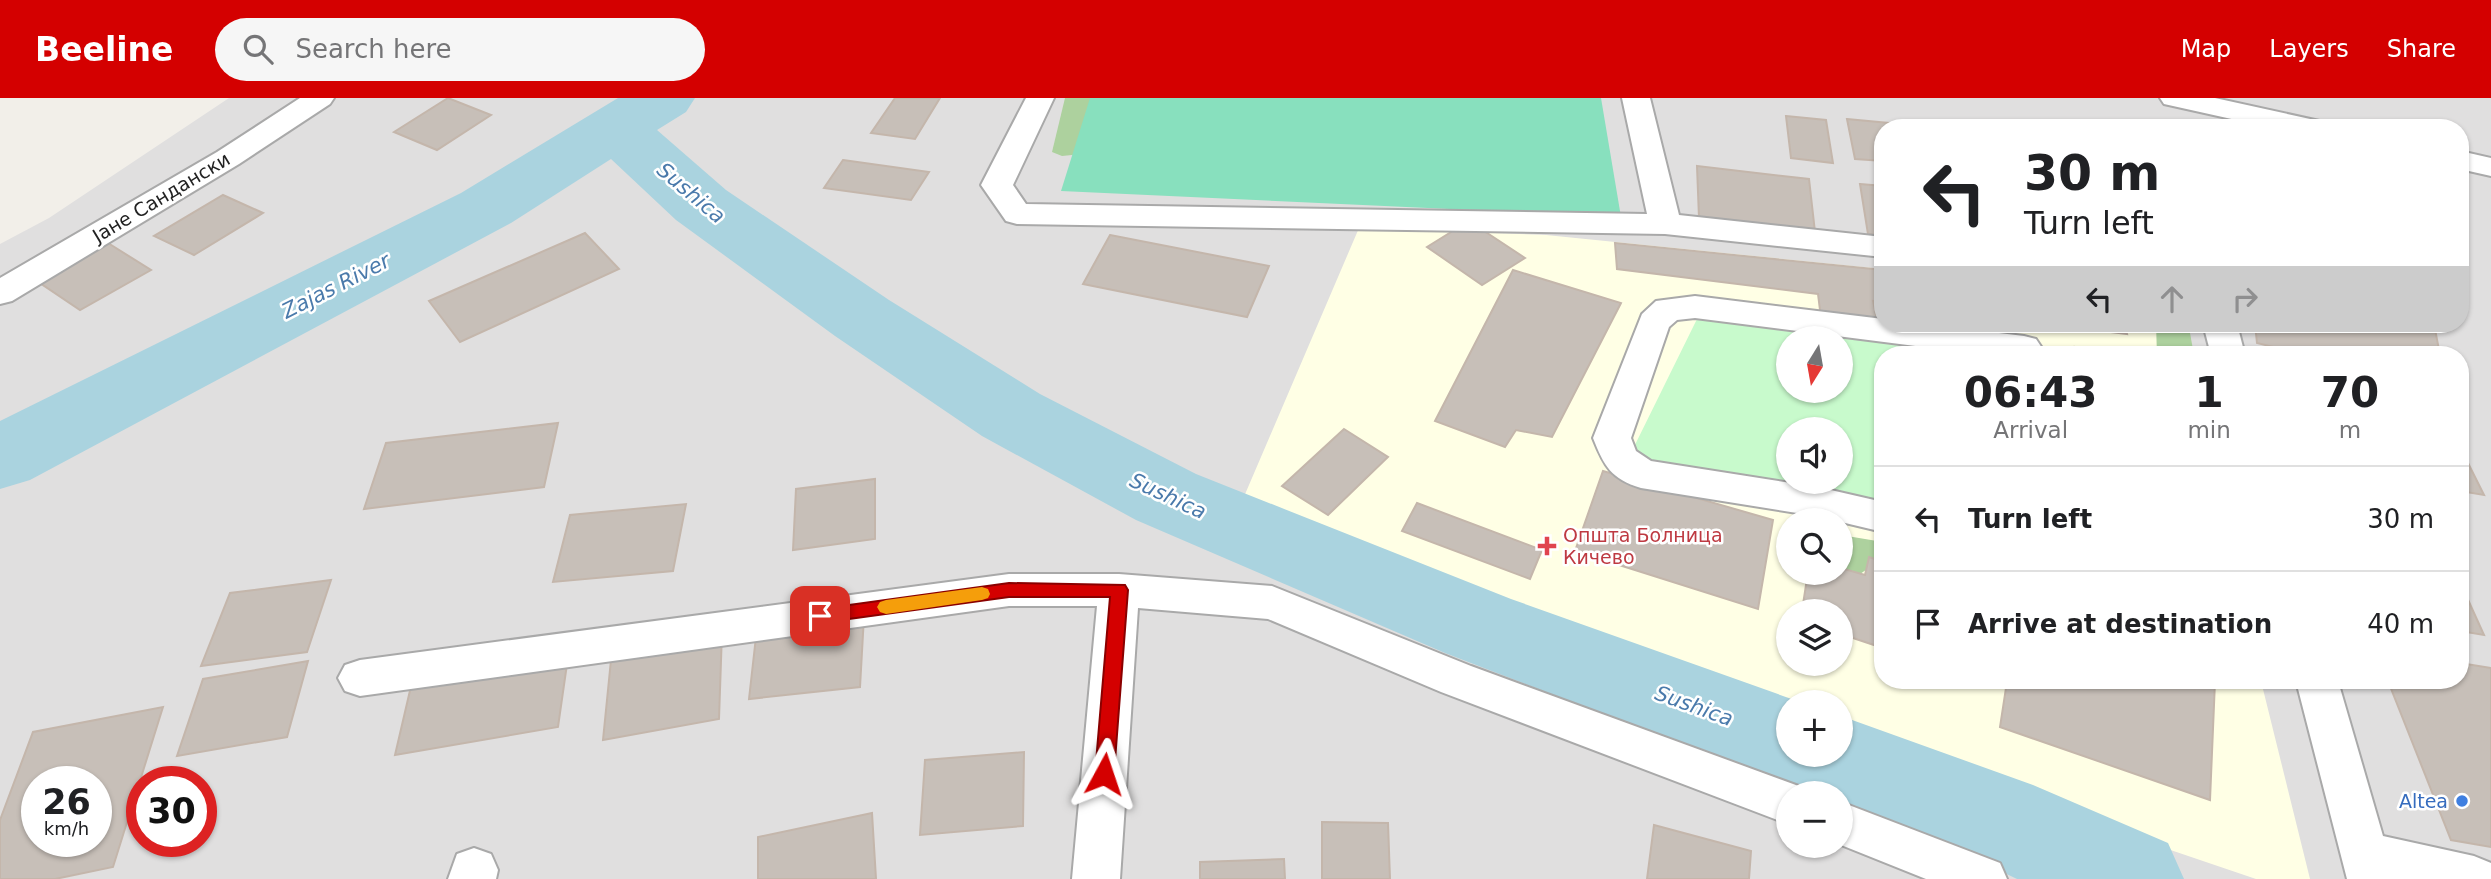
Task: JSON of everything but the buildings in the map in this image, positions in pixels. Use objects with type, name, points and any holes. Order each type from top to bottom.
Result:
[{"type":"street","name":"Јане Сандански","points":[[0,293],[228,158],[320,98]]},
{"type":"street","points":[[1040,98],[998,185],[1017,214],[1665,224],[1874,246]]},
{"type":"street","points":[[1636,98],[1665,224]]},
{"type":"street","points":[[2160,98],[2166,119]]},
{"type":"street","points":[[2174,98],[2272,119]]},
{"type":"street","points":[[2469,162],[2491,167]]},
{"type":"street","points":[[1874,326],[1695,307],[1668,309],[1654,322],[1612,439],[1620,459],[1641,474],[1822,503],[1874,515]]},
{"type":"street","points":[[1938,333],[2022,342]]},
{"type":"street","points":[[360,678],[1009,590],[1119,590],[1272,603],[1456,679],[1776,799]]},
{"type":"street","points":[[1096,879],[1119,590]]},
{"type":"street","points":[[2319,689],[2367,867],[2474,879]]},
{"type":"street","points":[[1853,828],[1983,879]]},
{"type":"shaded area","points":[[229,98],[2491,98],[2491,879],[0,879],[0,244],[49,218]]},
{"type":"shaded area","name":"Општа Болница Кичево","points":[[1359,228],[1546,235],[1874,268],[1874,333],[2176,333],[2180,346],[1874,346],[1874,689],[2263,689],[2310,879],[2256,879],[1853,742],[1853,690],[1776,690],[1776,716],[1234,520]]},
{"type":"green space","points":[[1065,98],[1100,98],[1082,154],[1062,156],[1052,152]]},
{"type":"green space","points":[[1090,98],[1601,98],[1621,217],[1061,191]]},
{"type":"green space","points":[[1698,317],[1786,326],[1776,326],[1776,403],[1853,403],[1853,333],[1981,346],[1874,346],[1874,504],[1818,494],[1853,494],[1853,417],[1776,417],[1776,486],[1628,459]]},
{"type":"green space","points":[[2156,333],[2190,333],[2192,346],[2157,346]]},
{"type":"green space","points":[[1853,537],[1874,540],[1874,564],[1860,574],[1853,573]]},
{"type":"waterway","name":"Zajas River","points":[[616,127],[663,98]]},
{"type":"waterway","name":"Zajas River","points":[[0,458],[486,208],[616,127]]},
{"type":"waterway","name":"Sushica","points":[[616,127],[701,205],[862,318],[1011,415],[1166,497],[1478,626],[1776,737]]},
{"type":"waterway","name":"Sushica","points":[[1853,765],[1996,818],[2130,879]]},
{"type":"slow traffic","points":[[886,607],[982,594]]},
{"type":"place","name":"Општа Болница Кичево","points":[[1547,546]]},
{"type":"place","name":"Altea","points":[[2462,801]]},
{"type":"route","points":[[820,616],[1009,590],[1119,590],[1104,774]]}]
